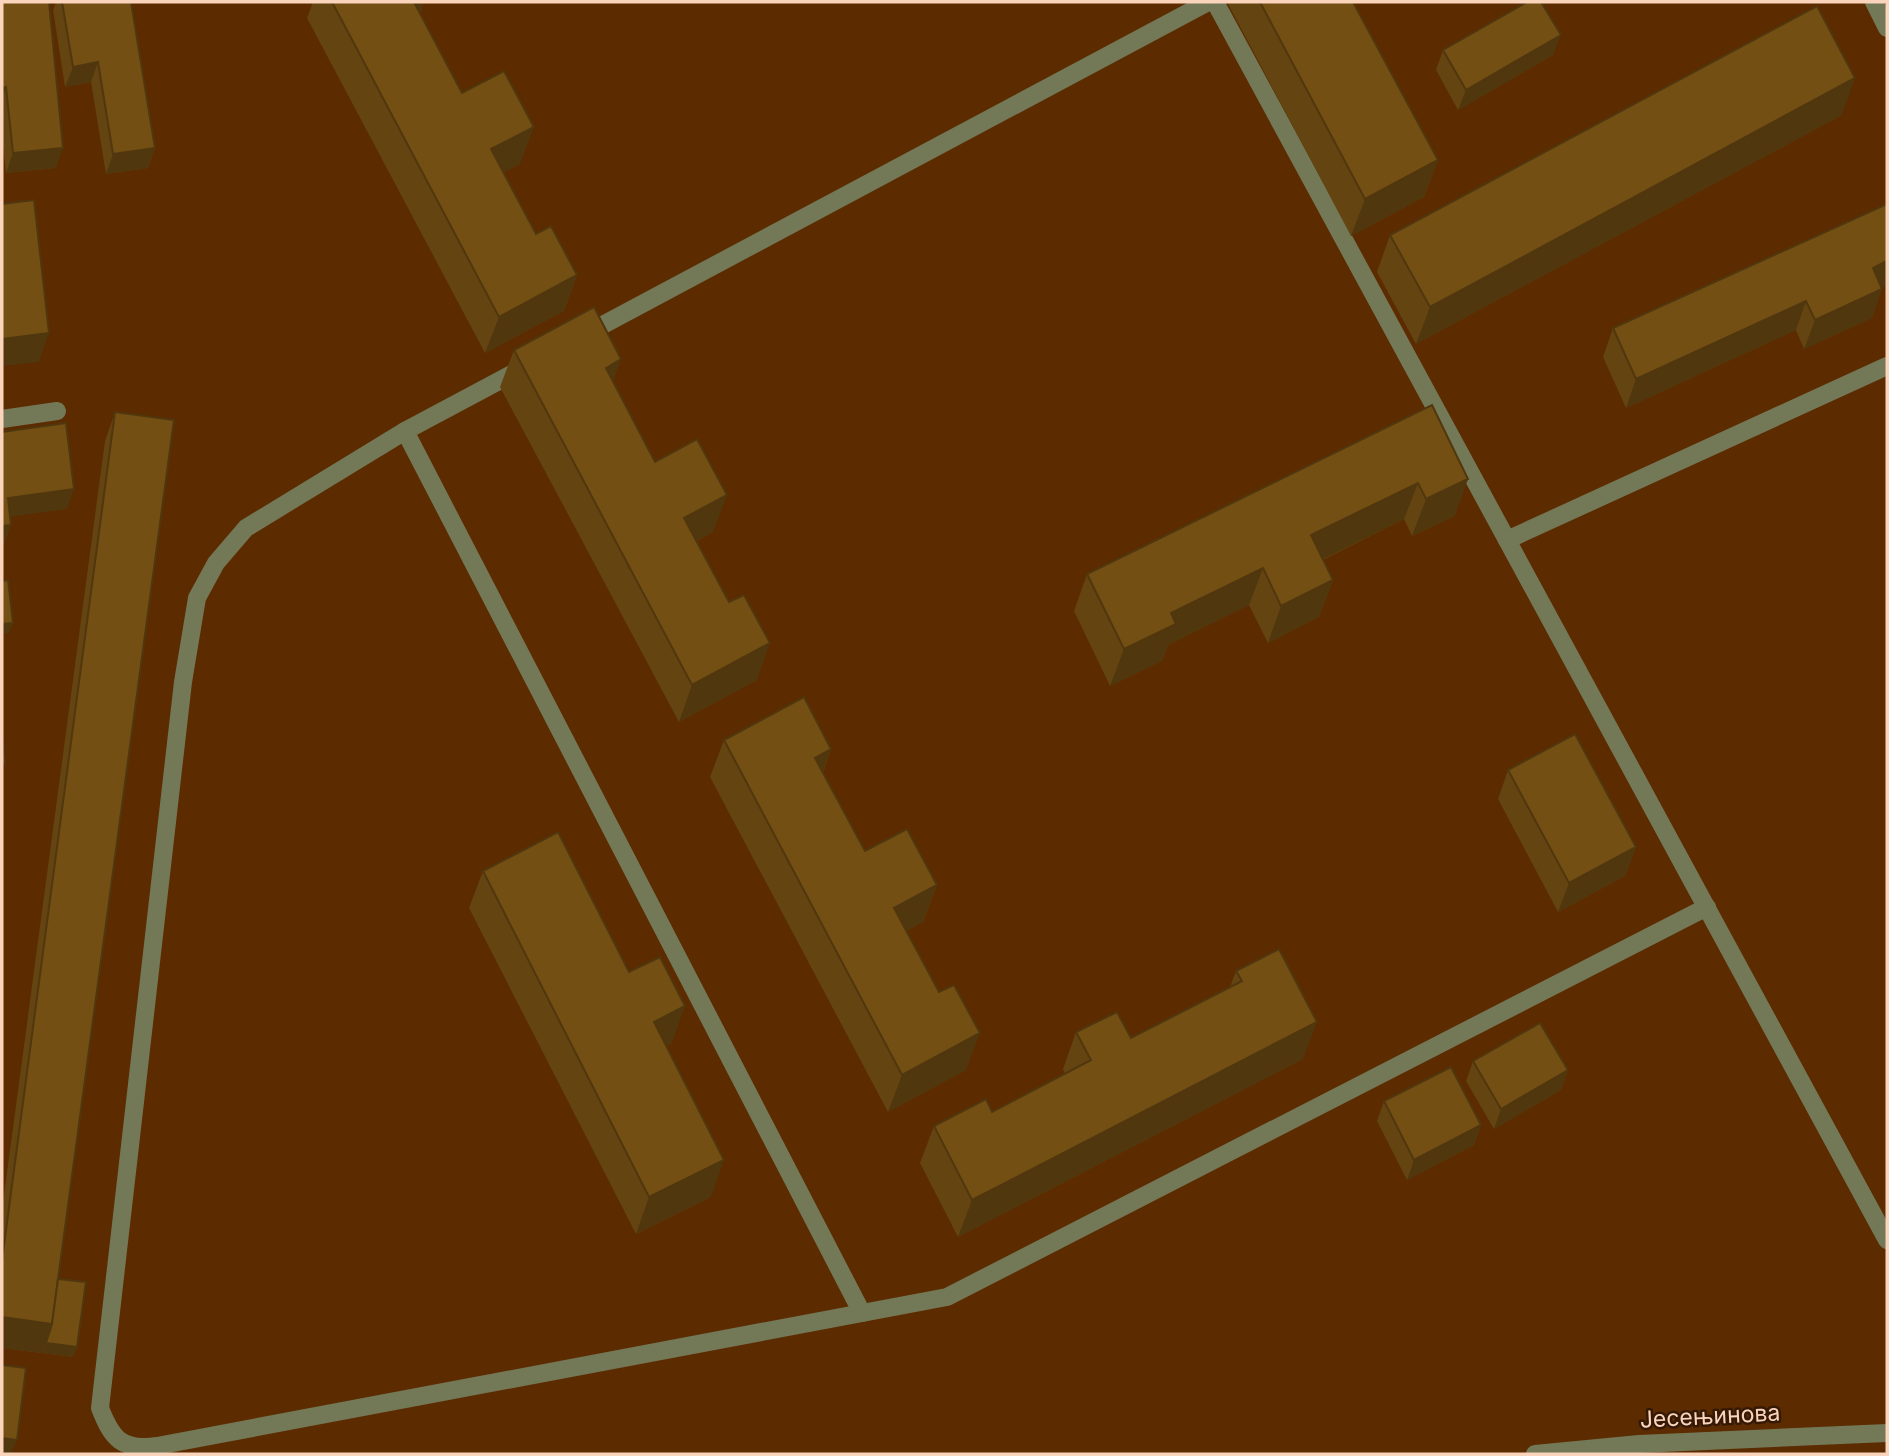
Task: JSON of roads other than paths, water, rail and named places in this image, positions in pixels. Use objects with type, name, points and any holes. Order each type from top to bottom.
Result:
[{"type":"street","points":[[563,346],[1208,2]]},
{"type":"street","points":[[1215,2],[1887,1240]]},
{"type":"street","points":[[1874,2],[1887,28]]},
{"type":"street","points":[[539,359],[405,431],[246,528],[216,563],[197,597],[183,682],[100,1408],[107,1425],[119,1442],[139,1448],[157,1446],[947,1297],[1707,907]]},
{"type":"street","points":[[1507,540],[1887,366]]},
{"type":"street","points":[[2,419],[57,411]]},
{"type":"street","points":[[405,431],[862,1313]]},
{"type":"street","name":"Јесењинова","points":[[1535,1454],[1887,1433]]}]
